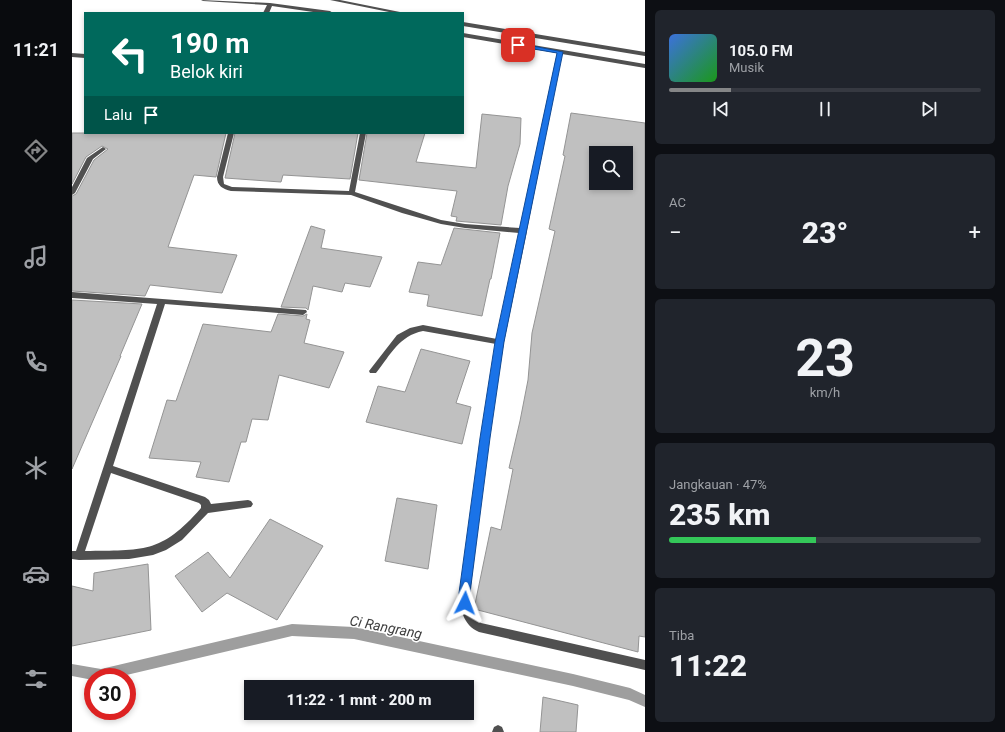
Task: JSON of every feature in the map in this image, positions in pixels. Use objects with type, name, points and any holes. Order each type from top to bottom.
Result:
[{"type":"street","points":[[203,0],[270,4],[323,12]]},
{"type":"street","points":[[332,0],[397,12]]},
{"type":"street","points":[[266,12],[270,4]]},
{"type":"street","points":[[464,24],[645,54]]},
{"type":"street","points":[[464,36],[645,66]]},
{"type":"street","points":[[560,52],[500,342],[485,438],[465,593],[467,614],[470,621],[479,627],[645,665]]},
{"type":"street","points":[[72,55],[84,56]]},
{"type":"street","points":[[231,134],[220,182],[231,189],[352,193],[441,222],[465,226],[524,231]]},
{"type":"street","points":[[352,193],[363,134]]},
{"type":"street","points":[[72,193],[90,158],[103,149]]},
{"type":"street","points":[[72,295],[303,312]]},
{"type":"street","points":[[162,301],[108,468],[76,556],[144,554],[156,550],[177,539],[206,509],[248,504]]},
{"type":"street","points":[[373,371],[400,337],[410,331],[423,328],[500,342]]},
{"type":"street","points":[[108,468],[202,500],[206,503],[206,509]]},
{"type":"building","points":[[571,113],[645,123],[645,637],[639,636],[638,652],[474,609],[491,527],[501,530],[513,469],[509,468],[528,380],[532,333],[555,231],[549,229],[565,156],[563,155]]},
{"type":"building","points":[[482,114],[521,118],[520,144],[508,186],[501,225],[456,221],[457,217],[451,216],[457,191],[359,180],[367,134],[425,134],[416,162],[476,168]]},
{"type":"building","points":[[72,133],[226,134],[216,177],[194,175],[168,247],[237,255],[222,293],[150,285],[145,296],[72,291],[72,196],[76,194],[94,160],[108,149],[102,146],[86,157],[72,184]]},
{"type":"building","points":[[235,134],[358,134],[350,179],[283,175],[281,182],[225,178]]},
{"type":"building","points":[[311,226],[325,230],[321,248],[382,257],[370,287],[345,283],[342,292],[313,286],[308,310],[306,308],[281,307]]},
{"type":"building","points":[[454,228],[500,233],[482,316],[427,306],[429,295],[409,292],[418,262],[441,265]]},
{"type":"building","points":[[72,300],[142,304],[72,469]]},
{"type":"building","points":[[278,314],[303,316],[307,314],[306,319],[310,320],[304,343],[344,352],[329,388],[279,375],[268,420],[252,419],[246,442],[241,442],[229,482],[196,477],[201,462],[149,458],[167,400],[176,401],[203,324],[271,332]]},
{"type":"building","points":[[421,349],[470,361],[456,403],[471,407],[462,444],[366,422],[378,386],[405,392]]},
{"type":"building","points":[[397,498],[437,505],[428,569],[385,561]]},
{"type":"building","points":[[270,519],[323,546],[277,620],[227,593],[202,612],[175,576],[208,552],[230,578]]},
{"type":"building","points":[[148,564],[151,630],[72,646],[72,586],[93,591],[94,573]]},
{"type":"building","points":[[543,697],[578,705],[576,732],[540,732]]},
{"type":"waterway","name":"Ci Rangrang","points":[[72,670],[101,675],[292,630],[354,633],[573,680],[630,694],[645,701]]},
{"type":"route","points":[[465,603],[465,593],[485,438],[500,342],[560,52],[518,45]]}]
